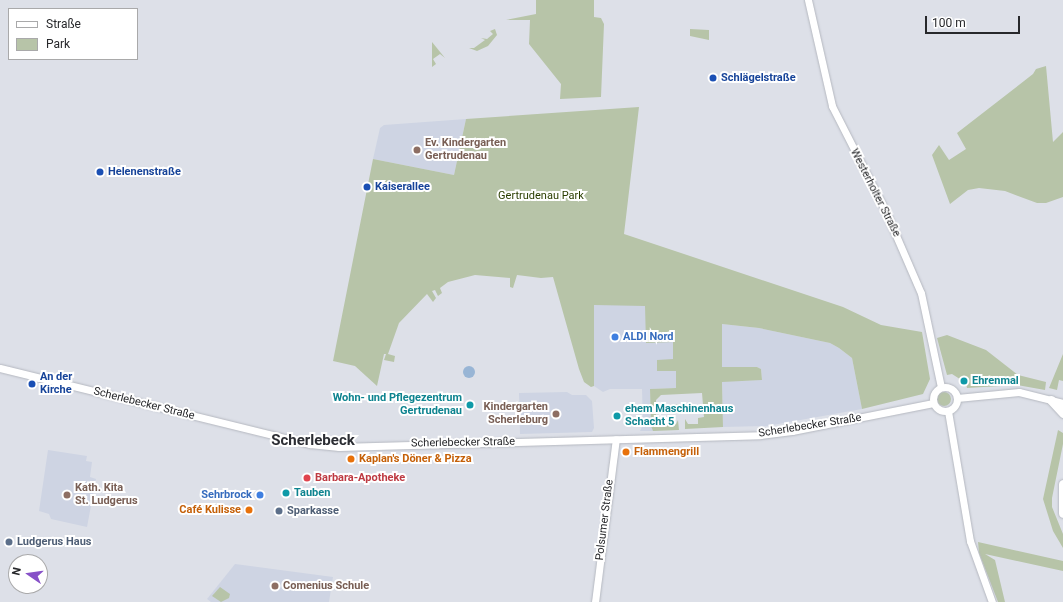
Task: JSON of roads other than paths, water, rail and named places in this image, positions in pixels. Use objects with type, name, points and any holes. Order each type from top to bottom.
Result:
[{"type":"main road","points":[[1051,400],[1063,413]]},
{"type":"main road","points":[[1063,484],[1063,513]]},
{"type":"street","name":"Westerholter Straße","points":[[808,0],[824,79],[832,106],[885,210],[921,293],[941,387]]},
{"type":"street","name":"Scherlebecker Straße","points":[[0,368],[316,445],[355,447],[734,436],[792,431],[933,403]]},
{"type":"street","points":[[941,387],[950,388],[957,398],[956,405],[948,411],[940,410],[933,403],[933,395],[941,387]]},
{"type":"street","points":[[957,398],[1019,392],[1063,403]]},
{"type":"street","points":[[948,411],[970,541],[992,602]]},
{"type":"street","name":"Polsumer Straße","points":[[595,602],[616,439]]},
{"type":"water","points":[[469,366],[473,368],[475,372],[473,376],[469,378],[465,376],[463,372],[465,368]]},
{"type":"place","name":"Schlägelstraße","points":[[713,78]]},
{"type":"place","name":"Ev. Kindergarten Gertrudenau","points":[[417,150]]},
{"type":"place","name":"Helenenstraße","points":[[100,172]]},
{"type":"place","name":"Kaiserallee","points":[[367,187]]},
{"type":"place","name":"ALDI Nord","points":[[615,337]]},
{"type":"place","name":"Ehrenmal","points":[[964,381]]},
{"type":"place","name":"An der Kirche","points":[[32,384]]},
{"type":"place","name":"Wohn- und Pflegezentrum Gertrudenau","points":[[470,405]]},
{"type":"place","name":"Kindergarten Scherleburg","points":[[556,414]]},
{"type":"place","name":"ehem Maschinenhaus Schacht 5","points":[[617,416]]},
{"type":"place","name":"Flammengrill","points":[[626,452]]},
{"type":"place","name":"Kaplan's Döner & Pizza","points":[[351,459]]},
{"type":"place","name":"Barbara-Apotheke","points":[[307,478]]},
{"type":"place","name":"Tauben","points":[[286,493]]},
{"type":"place","name":"Kath. Kita St. Ludgerus","points":[[67,495]]},
{"type":"place","name":"Sehrbrock","points":[[260,495]]},
{"type":"place","name":"Café Kulisse","points":[[249,510]]},
{"type":"place","name":"Sparkasse","points":[[279,511]]},
{"type":"place","name":"Ludgerus Haus","points":[[9,542]]},
{"type":"place","name":"Comenius Schule","points":[[275,586]]},
{"type":"district","name":"Scherlebeck","points":[[313,441]]},
{"type":"park label","name":"Gertrudenau Park","points":[[541,196]]}]
